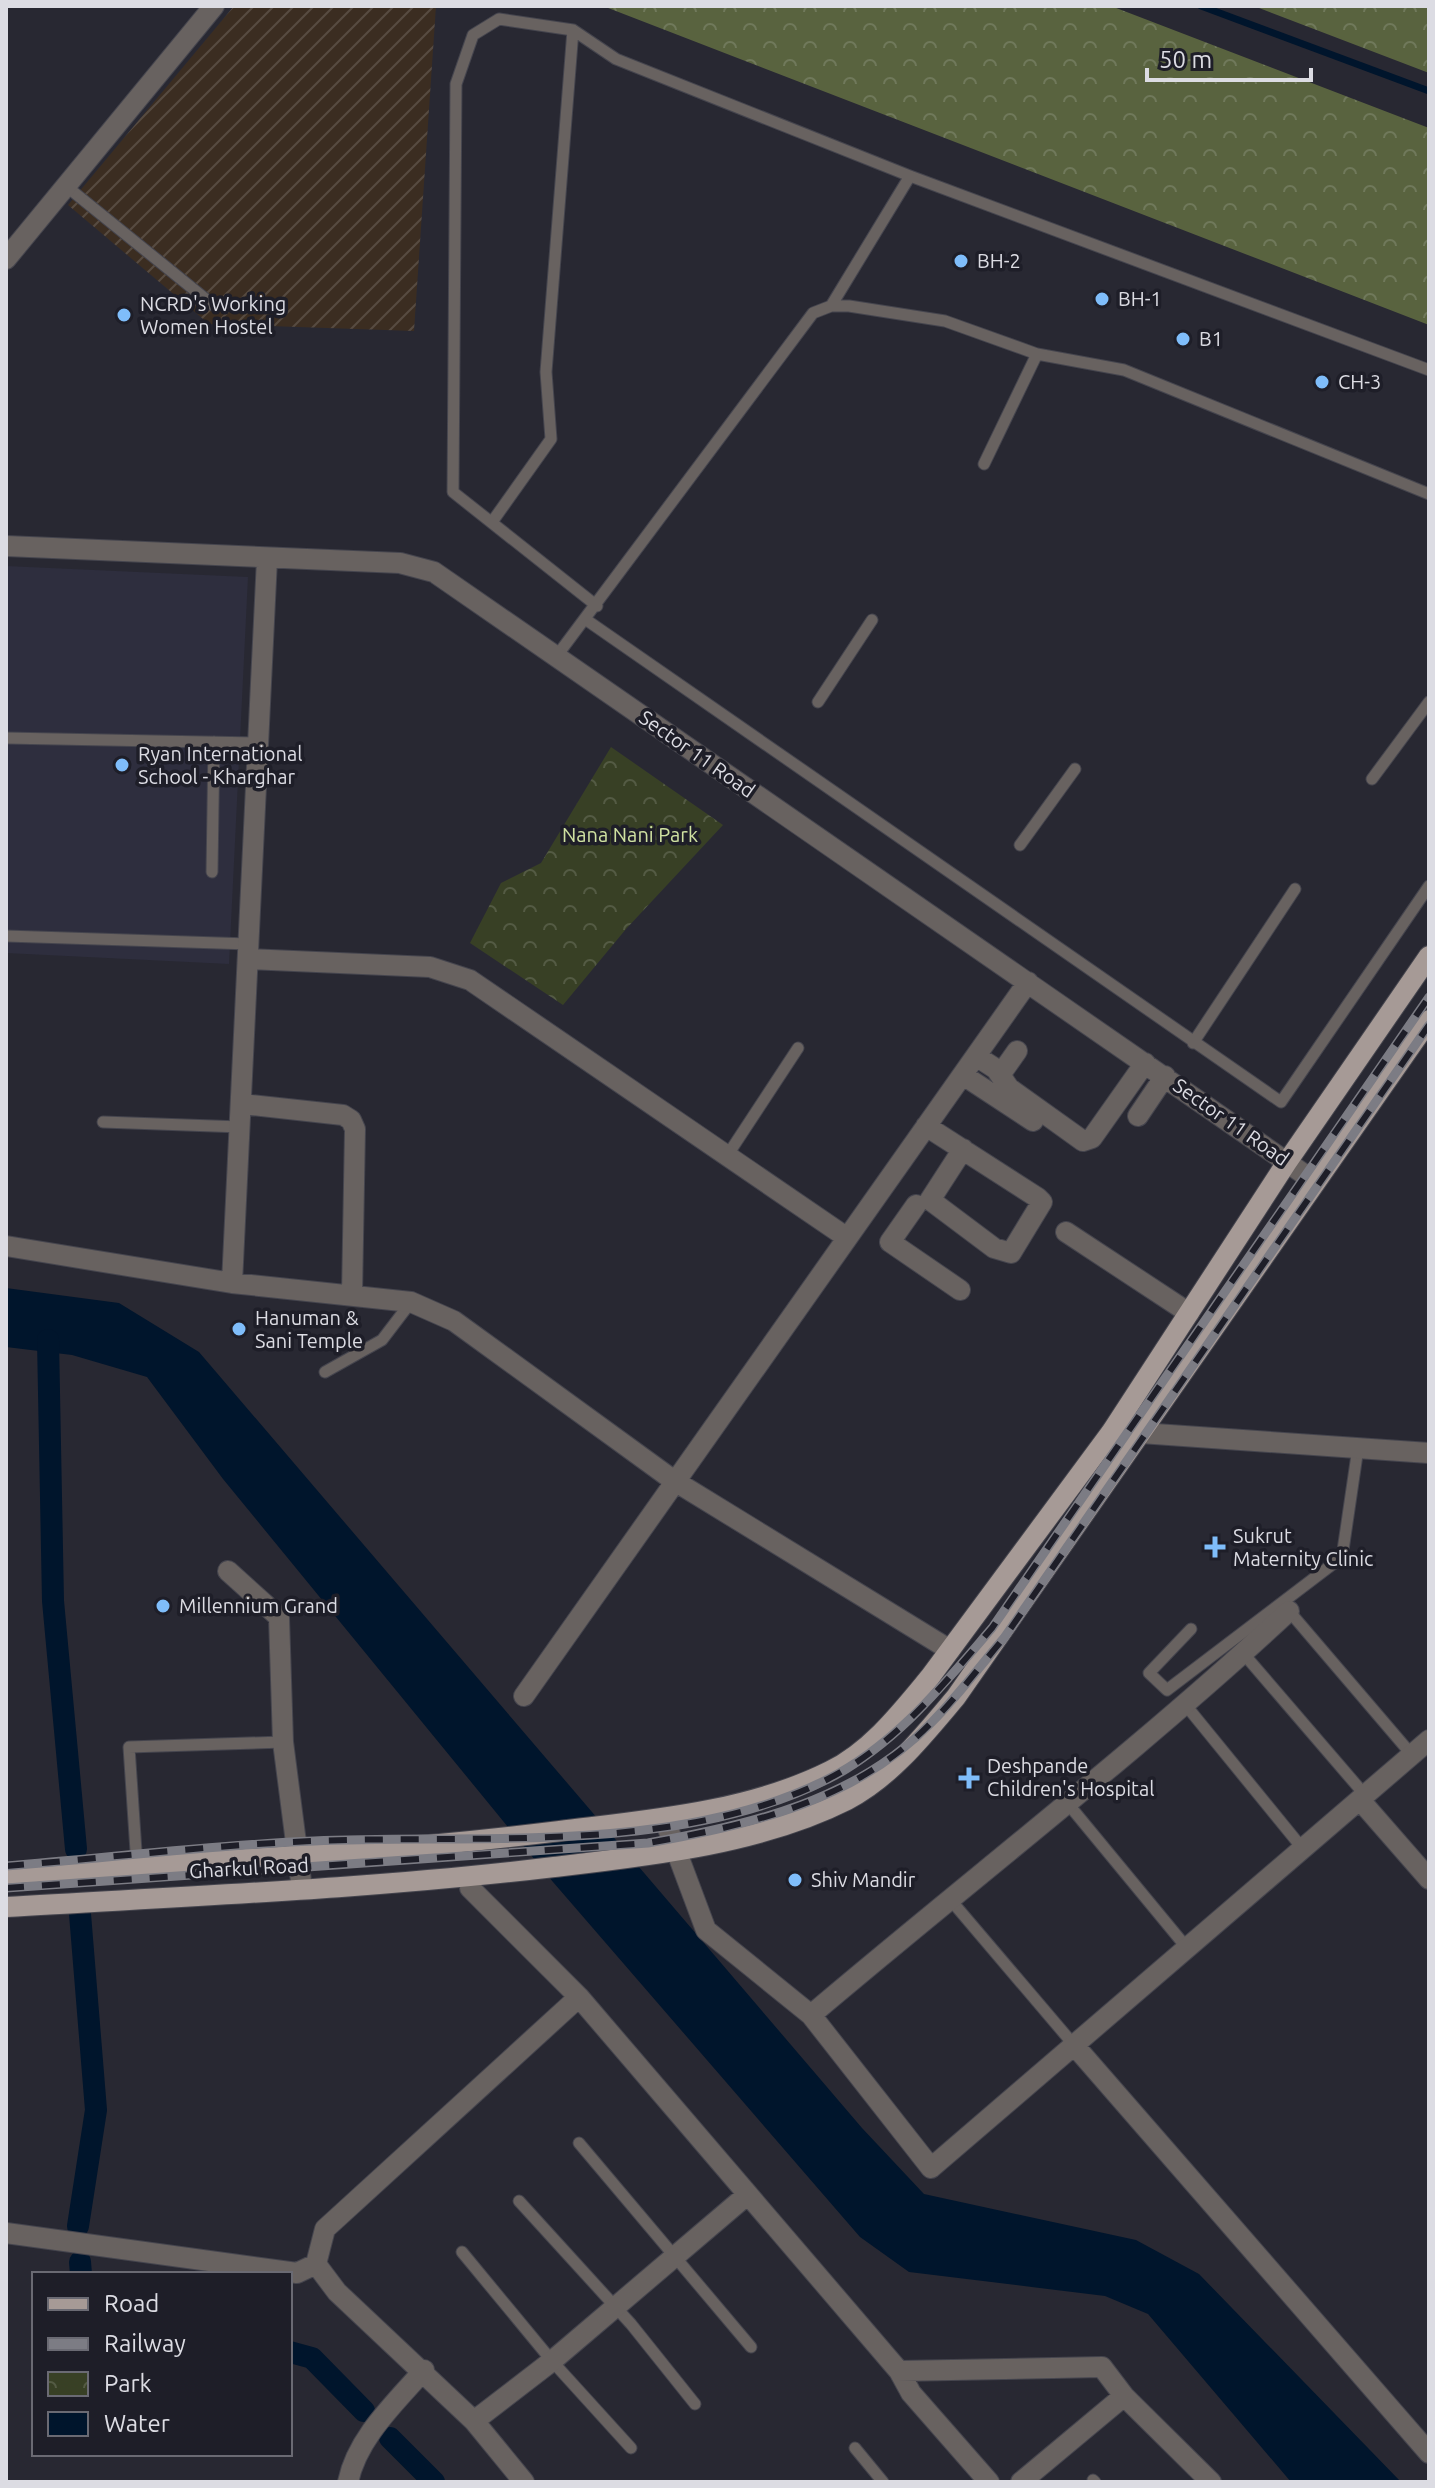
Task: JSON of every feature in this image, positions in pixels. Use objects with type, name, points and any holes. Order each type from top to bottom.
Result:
[{"type":"main road","name":"Gharkul Road","points":[[6,1874],[298,1858],[490,1840],[659,1819],[783,1790],[833,1770],[855,1756],[900,1712],[950,1650],[1112,1431],[1287,1162],[1429,956]]},
{"type":"main road","name":"Gharkul Road","points":[[6,1907],[468,1882],[495,1874],[668,1853],[821,1811],[875,1782],[925,1734],[956,1697],[1429,1020]]},
{"type":"street","points":[[6,259],[214,6]]},
{"type":"street","name":"Sector 11 Road","points":[[6,546],[400,563],[434,572],[1314,1181]]},
{"type":"street","points":[[232,1283],[267,559]]},
{"type":"street","points":[[248,951],[430,967],[470,980],[846,1237]]},
{"type":"street","points":[[524,1696],[673,1480],[1028,982]]},
{"type":"street","points":[[1000,1075],[1017,1051]]},
{"type":"street","points":[[976,1056],[1000,1075],[1009,1088],[1083,1141],[1088,1141],[1145,1063]]},
{"type":"street","points":[[963,1075],[1066,1142]]},
{"type":"street","points":[[1138,1116],[1165,1076]]},
{"type":"street","points":[[242,1104],[343,1115],[351,1120],[355,1129],[352,1295]]},
{"type":"street","points":[[929,1122],[1042,1202],[1011,1253],[994,1248],[930,1200],[963,1149]]},
{"type":"street","points":[[929,1122],[1041,1191]]},
{"type":"street","points":[[884,1185],[989,1255]]},
{"type":"street","points":[[916,1205],[890,1242],[960,1290]]},
{"type":"street","points":[[1066,1232],[1189,1313]]},
{"type":"street","points":[[6,1246],[232,1283],[411,1302],[454,1321],[673,1480],[950,1650]]},
{"type":"street","points":[[1112,1431],[1429,1453]]},
{"type":"street","points":[[228,1571],[279,1617],[283,1742],[302,1889]]},
{"type":"street","points":[[811,2015],[949,1898],[1069,1805],[1289,1611]]},
{"type":"street","points":[[659,1819],[668,1853],[706,1930],[811,2015],[931,2168],[1429,1740]]},
{"type":"street","points":[[1363,1797],[1429,1879]]},
{"type":"street","points":[[468,1882],[579,1997],[899,2371],[911,2393],[989,2482]]},
{"type":"street","points":[[316,2264],[325,2229],[579,1997]]},
{"type":"street","points":[[1074,2045],[1429,2453]]},
{"type":"street","points":[[474,2421],[552,2361],[747,2195]]},
{"type":"street","points":[[6,2233],[290,2272]]},
{"type":"street","points":[[292,2272],[316,2264]]},
{"type":"street","points":[[316,2264],[337,2292],[424,2370],[474,2421],[524,2482]]},
{"type":"street","points":[[899,2371],[1102,2367],[1124,2396],[1211,2482]]},
{"type":"street","points":[[348,2482],[352,2462],[424,2370]]},
{"type":"street","points":[[1021,2482],[1124,2396]]},
{"type":"lane","points":[[597,606],[453,492],[456,84],[473,35],[499,19],[573,30],[616,59],[910,176],[1429,370]]},
{"type":"lane","points":[[492,522],[551,439],[546,372],[573,30]]},
{"type":"lane","points":[[831,306],[910,176]]},
{"type":"lane","points":[[66,186],[213,305]]},
{"type":"lane","points":[[556,657],[813,313],[831,306],[945,321],[1037,354],[1124,370],[1429,494]]},
{"type":"lane","points":[[984,464],[1037,354]]},
{"type":"lane","points":[[585,619],[785,754],[1281,1102],[1429,886]]},
{"type":"lane","points":[[818,702],[872,620]]},
{"type":"lane","points":[[1372,779],[1429,702]]},
{"type":"lane","points":[[6,738],[258,743]]},
{"type":"lane","points":[[212,872],[214,742]]},
{"type":"lane","points":[[1020,845],[1075,769]]},
{"type":"lane","points":[[1193,1043],[1295,889]]},
{"type":"lane","points":[[6,936],[248,951]]},
{"type":"lane","points":[[727,1156],[798,1048]]},
{"type":"lane","points":[[103,1122],[241,1127]]},
{"type":"lane","points":[[325,1372],[382,1340],[411,1302]]},
{"type":"lane","points":[[1191,1629],[1149,1673],[1167,1690],[1342,1557],[1358,1448]]},
{"type":"lane","points":[[1289,1611],[1412,1755]]},
{"type":"lane","points":[[1243,1653],[1363,1797]]},
{"type":"lane","points":[[1184,1703],[1303,1849]]},
{"type":"lane","points":[[137,1866],[129,1747],[283,1742]]},
{"type":"lane","points":[[1069,1805],[1187,1948]]},
{"type":"lane","points":[[949,1898],[1074,2045]]},
{"type":"lane","points":[[579,2143],[751,2347]]},
{"type":"lane","points":[[519,2201],[614,2306],[695,2404]]},
{"type":"lane","points":[[462,2252],[552,2361],[631,2448]]},
{"type":"lane","points":[[855,2448],[883,2482]]},
{"type":"shaded area","points":[[234,6],[436,6],[414,331],[209,324],[68,205]]},
{"type":"shaded area","name":"Ryan International School - Kharghar","points":[[6,566],[248,577],[229,964],[6,953]]},
{"type":"green space","points":[[603,6],[1111,6],[1429,128],[1429,325]]},
{"type":"green space","points":[[1254,6],[1429,6],[1429,73]]},
{"type":"green space","name":"Nana Nani Park","points":[[611,747],[723,825],[626,929],[563,1005],[470,943],[501,883],[541,863]]},
{"type":"water","points":[[6,1288],[119,1303],[199,1352],[862,2128],[924,2194],[1136,2240],[1199,2274],[1401,2482],[1291,2482],[1148,2314],[1105,2296],[909,2272],[860,2237],[553,1882],[223,1479],[147,1377],[72,1355],[6,1347]]},
{"type":"waterway","points":[[1201,6],[1429,91]]},
{"type":"waterway","points":[[48,1340],[53,1601],[76,1849]]},
{"type":"waterway","points":[[78,2226],[96,2110],[80,1914]]},
{"type":"waterway","points":[[80,2262],[81,2272]]},
{"type":"waterway","points":[[292,2353],[312,2358],[364,2411]]},
{"type":"waterway","points":[[364,2411],[390,2438]]},
{"type":"waterway","points":[[390,2438],[434,2482]]},
{"type":"railway","points":[[6,1866],[275,1843],[576,1836],[643,1830],[708,1820],[770,1803],[853,1765],[917,1712],[992,1628],[1429,997]]},
{"type":"railway","points":[[6,1888],[648,1843],[763,1817],[836,1790],[870,1771],[902,1749],[932,1722],[1004,1638],[1429,1025]]},
{"type":"place","name":"BH-2","points":[[961,261]]},
{"type":"place","name":"BH-1","points":[[1102,299]]},
{"type":"place","name":"NCRD's Working Women Hostel","points":[[124,315]]},
{"type":"place","name":"B1","points":[[1183,339]]},
{"type":"place","name":"CH-3","points":[[1322,382]]},
{"type":"place","name":"Ryan International School - Kharghar","points":[[122,765]]},
{"type":"place","name":"Hanuman & Sani Temple","points":[[239,1329]]},
{"type":"place","name":"Sukrut Maternity Clinic","points":[[1215,1547]]},
{"type":"place","name":"Millennium Grand","points":[[163,1606]]},
{"type":"place","name":"Deshpande Children's Hospital","points":[[969,1778]]},
{"type":"place","name":"Shiv Mandir","points":[[795,1880]]}]
